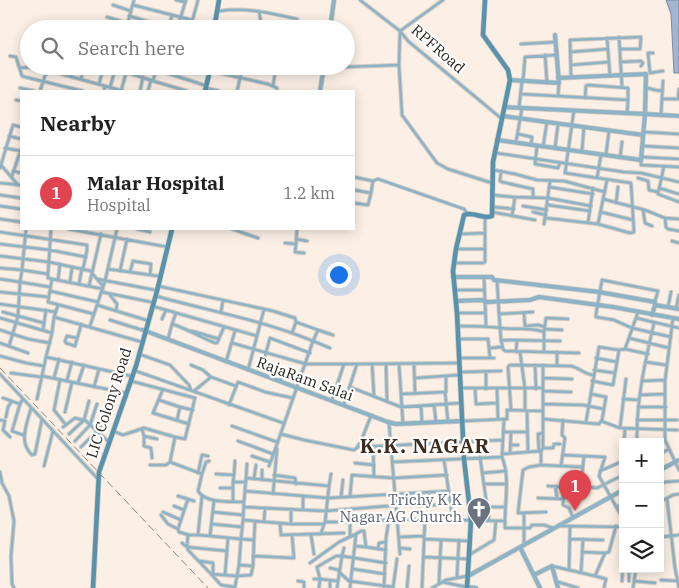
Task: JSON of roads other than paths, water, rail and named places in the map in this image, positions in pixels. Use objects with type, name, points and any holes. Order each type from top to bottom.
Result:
[{"type":"main road","points":[[217,20],[220,0]]},
{"type":"main road","points":[[467,588],[471,520],[464,459],[453,263],[464,217],[467,213],[485,217],[492,216],[494,153],[510,80],[508,70],[483,35],[485,0]]},
{"type":"main road","points":[[205,89],[208,75]]},
{"type":"main road","points":[[156,290],[170,230]]},
{"type":"main road","points":[[144,331],[166,246]]},
{"type":"main road","name":"LIC Colony Road","points":[[93,588],[99,472],[128,393],[152,304]]},
{"type":"street","points":[[128,20],[134,0]]},
{"type":"street","points":[[176,0],[186,1],[179,20]]},
{"type":"street","points":[[133,4],[192,20],[198,0]]},
{"type":"street","points":[[331,20],[334,0]]},
{"type":"street","points":[[360,0],[400,32],[399,64],[402,115],[437,164],[492,183]]},
{"type":"street","name":"RPFRoad","points":[[443,0],[400,32],[503,117]]},
{"type":"street","points":[[113,5],[130,11]]},
{"type":"street","points":[[218,11],[231,9],[259,11],[297,20]]},
{"type":"street","points":[[259,11],[260,20]]},
{"type":"street","points":[[171,20],[172,15]]},
{"type":"street","points":[[129,16],[141,20]]},
{"type":"street","points":[[107,17],[117,20]]},
{"type":"street","points":[[556,35],[558,96]]},
{"type":"street","points":[[571,76],[570,40],[640,36],[642,38],[640,49],[620,50]]},
{"type":"street","points":[[619,37],[622,87]]},
{"type":"street","points":[[607,38],[610,75]]},
{"type":"street","points":[[521,44],[556,42]]},
{"type":"street","points":[[570,52],[608,49]]},
{"type":"street","points":[[641,172],[648,53],[653,53]]},
{"type":"street","points":[[544,55],[547,83]]},
{"type":"street","points":[[516,142],[525,57],[556,55]]},
{"type":"street","points":[[10,56],[16,57],[20,68]]},
{"type":"street","points":[[621,62],[642,61],[641,66]]},
{"type":"street","points":[[571,64],[609,62]]},
{"type":"street","points":[[355,66],[399,64]]},
{"type":"street","points":[[558,78],[663,72]]},
{"type":"street","points":[[23,75],[24,77],[79,90]]},
{"type":"street","points":[[40,90],[45,75]]},
{"type":"street","points":[[66,75],[118,90]]},
{"type":"street","points":[[81,79],[82,75]]},
{"type":"street","points":[[99,84],[101,75]]},
{"type":"street","points":[[110,88],[114,75]]},
{"type":"street","points":[[122,90],[125,75]]},
{"type":"street","points":[[136,75],[184,90]]},
{"type":"street","points":[[148,90],[154,75]]},
{"type":"street","points":[[173,75],[205,89]]},
{"type":"street","points":[[231,75],[273,86],[277,90]]},
{"type":"street","points":[[238,90],[242,75]]},
{"type":"street","points":[[273,86],[274,75]]},
{"type":"street","points":[[320,90],[323,75]]},
{"type":"street","points":[[140,90],[143,77]]},
{"type":"street","points":[[510,80],[559,83]]},
{"type":"street","points":[[661,115],[663,81]]},
{"type":"street","points":[[585,98],[587,85],[629,89],[627,114]]},
{"type":"street","points":[[104,90],[105,86]]},
{"type":"street","points":[[20,88],[29,90]]},
{"type":"street","points":[[646,88],[658,91],[662,88]]},
{"type":"street","points":[[662,99],[679,99],[679,91]]},
{"type":"street","points":[[521,94],[628,100]]},
{"type":"street","points":[[16,100],[20,101]]},
{"type":"street","points":[[505,107],[679,116]]},
{"type":"street","points":[[533,212],[546,216],[598,224],[632,233],[634,230],[631,183],[567,175],[565,172],[574,110]]},
{"type":"street","points":[[503,117],[609,131],[643,134],[679,134]]},
{"type":"street","points":[[543,146],[546,122]]},
{"type":"street","points":[[555,148],[558,124]]},
{"type":"street","points":[[20,127],[12,125],[0,165],[20,185]]},
{"type":"street","points":[[582,153],[584,128]]},
{"type":"street","points":[[597,178],[609,131]]},
{"type":"street","points":[[518,134],[532,137],[531,145]]},
{"type":"street","points":[[9,136],[20,139]]},
{"type":"street","points":[[497,140],[679,167]]},
{"type":"street","points":[[620,158],[622,142]]},
{"type":"street","points":[[537,146],[534,164],[558,168],[560,163]]},
{"type":"street","points":[[642,146],[679,148]]},
{"type":"street","points":[[5,148],[20,150]]},
{"type":"street","points":[[12,176],[20,153]]},
{"type":"street","points":[[494,153],[641,172],[679,182]]},
{"type":"street","points":[[641,161],[679,158]]},
{"type":"street","points":[[658,192],[664,166]]},
{"type":"street","points":[[492,170],[536,180],[564,181],[605,192]]},
{"type":"street","points":[[13,171],[20,173]]},
{"type":"street","points":[[501,171],[501,182],[534,189],[533,198]]},
{"type":"street","points":[[355,177],[373,181],[378,179],[464,209],[467,213]]},
{"type":"street","points":[[638,178],[648,181],[649,190],[679,202]]},
{"type":"street","points":[[598,224],[607,180]]},
{"type":"street","points":[[355,203],[368,205],[373,181]]},
{"type":"street","points":[[544,224],[550,181]]},
{"type":"street","points":[[0,183],[20,185]]},
{"type":"street","points":[[549,187],[593,194]]},
{"type":"street","points":[[616,202],[618,187]]},
{"type":"street","points":[[588,223],[593,188]]},
{"type":"street","points":[[659,188],[679,194]]},
{"type":"street","points":[[355,190],[371,193]]},
{"type":"street","points":[[493,194],[548,198],[591,206]]},
{"type":"street","points":[[0,195],[20,198]]},
{"type":"street","points":[[512,216],[515,197]]},
{"type":"street","points":[[603,199],[665,218],[679,219]]},
{"type":"street","points":[[548,205],[590,212]]},
{"type":"street","points":[[0,206],[20,209]]},
{"type":"street","points":[[523,206],[547,210]]},
{"type":"street","points":[[492,209],[514,209]]},
{"type":"street","points":[[492,209],[512,216],[535,220]]},
{"type":"street","points":[[643,210],[645,223],[652,226]]},
{"type":"street","points":[[601,212],[634,220]]},
{"type":"street","points":[[453,263],[484,262],[485,217]]},
{"type":"street","points":[[665,218],[668,230],[679,231]]},
{"type":"street","points":[[0,219],[20,222]]},
{"type":"street","points":[[9,346],[18,316],[26,230]]},
{"type":"street","points":[[51,230],[48,278],[103,289]]},
{"type":"street","points":[[75,230],[166,246]]},
{"type":"street","points":[[90,326],[103,289],[117,230]]},
{"type":"street","points":[[141,230],[150,232]]},
{"type":"street","points":[[235,230],[258,238]]},
{"type":"street","points":[[297,230],[295,252],[304,253]]},
{"type":"street","points":[[0,232],[87,245],[79,284]]},
{"type":"street","points":[[460,234],[485,233]]},
{"type":"street","points":[[88,286],[101,234]]},
{"type":"street","points":[[120,271],[127,239]]},
{"type":"street","points":[[296,240],[307,241]]},
{"type":"street","points":[[672,242],[679,243]]},
{"type":"street","points":[[286,243],[296,244]]},
{"type":"street","points":[[0,244],[50,250],[86,257]]},
{"type":"street","points":[[456,249],[485,249]]},
{"type":"street","points":[[0,256],[72,266],[91,272],[117,304],[116,311]]},
{"type":"street","points":[[130,272],[133,261],[151,264],[150,275]]},
{"type":"street","points":[[58,280],[60,264]]},
{"type":"street","points":[[70,282],[72,266]]},
{"type":"street","points":[[0,268],[48,274]]},
{"type":"street","points":[[108,269],[158,276]]},
{"type":"street","points":[[453,277],[492,277],[497,280],[600,292],[678,309],[679,295]]},
{"type":"street","points":[[484,277],[486,326]]},
{"type":"street","points":[[0,279],[50,287]]},
{"type":"street","points":[[52,279],[48,302],[94,314]]},
{"type":"street","points":[[97,279],[223,300],[264,309],[295,318],[296,322],[333,335]]},
{"type":"street","points":[[497,280],[501,340],[505,351],[579,353]]},
{"type":"street","points":[[652,314],[658,291],[602,280],[596,317],[614,320],[632,328],[671,337]]},
{"type":"street","points":[[156,290],[221,312],[260,322],[330,348]]},
{"type":"street","points":[[455,290],[484,290]]},
{"type":"street","points":[[50,291],[146,320]]},
{"type":"street","points":[[0,292],[49,298]]},
{"type":"street","points":[[668,308],[671,292]]},
{"type":"street","points":[[109,294],[152,304],[166,310],[257,336]]},
{"type":"street","points":[[456,301],[530,300],[539,297],[597,304],[679,319]]},
{"type":"street","points":[[221,312],[223,300]]},
{"type":"street","points":[[0,304],[56,312]]},
{"type":"street","points":[[37,399],[58,305]]},
{"type":"street","points":[[248,370],[264,309]]},
{"type":"street","points":[[43,331],[46,310]]},
{"type":"street","points":[[162,320],[166,310]]},
{"type":"street","points":[[625,349],[638,311]]},
{"type":"street","points":[[2,312],[44,324]]},
{"type":"street","points":[[499,314],[533,312]]},
{"type":"street","points":[[168,340],[176,313]]},
{"type":"street","points":[[457,313],[486,313]]},
{"type":"street","points":[[524,313],[525,327]]},
{"type":"street","points":[[54,317],[141,341]]},
{"type":"street","points":[[0,318],[52,332]]},
{"type":"street","points":[[544,352],[546,318],[568,319]]},
{"type":"street","points":[[636,318],[679,328]]},
{"type":"street","points":[[673,318],[665,380],[665,440],[677,461],[679,470]]},
{"type":"street","points":[[110,320],[144,331]]},
{"type":"street","points":[[292,333],[296,322]]},
{"type":"street","points":[[638,438],[638,407],[654,323]]},
{"type":"street","points":[[77,338],[67,336],[65,341],[75,346],[81,324]]},
{"type":"street","points":[[172,324],[192,331],[199,337],[215,343],[219,339],[224,327]]},
{"type":"street","points":[[458,326],[525,327],[562,330]]},
{"type":"street","points":[[0,330],[50,343]]},
{"type":"street","points":[[252,456],[269,464],[318,330]]},
{"type":"street","name":"RajaRam Salai","points":[[144,331],[344,404],[389,423],[462,421]]},
{"type":"street","points":[[226,362],[235,331]]},
{"type":"street","points":[[263,363],[270,338],[310,353]]},
{"type":"street","points":[[629,338],[669,348]]},
{"type":"street","points":[[458,339],[488,339],[490,358]]},
{"type":"street","points":[[501,340],[560,341]]},
{"type":"street","points":[[517,340],[518,352],[522,358]]},
{"type":"street","points":[[232,342],[306,364],[414,364],[494,358]]},
{"type":"street","points":[[0,343],[28,353]]},
{"type":"street","points":[[586,422],[596,358],[600,346],[648,354]]},
{"type":"street","points":[[490,348],[502,347]]},
{"type":"street","points":[[592,381],[613,385],[619,350]]},
{"type":"street","points":[[525,352],[522,358],[522,365],[528,452]]},
{"type":"street","points":[[557,352],[557,366]]},
{"type":"street","points":[[138,354],[170,366],[192,390]]},
{"type":"street","points":[[0,356],[44,366]]},
{"type":"street","points":[[46,357],[99,369],[195,398],[184,439],[148,429],[123,435],[114,432]]},
{"type":"street","points":[[596,358],[617,362]]},
{"type":"street","points":[[54,378],[59,359]]},
{"type":"street","points":[[66,381],[72,362]]},
{"type":"street","points":[[646,362],[666,365]]},
{"type":"street","points":[[332,400],[344,364]]},
{"type":"street","points":[[344,404],[357,364]]},
{"type":"street","points":[[372,364],[374,396]]},
{"type":"street","points":[[386,364],[387,401]]},
{"type":"street","points":[[399,364],[403,424]]},
{"type":"street","points":[[414,364],[415,393]]},
{"type":"street","points":[[78,384],[84,365]]},
{"type":"street","points":[[191,365],[203,370],[211,377],[236,386]]},
{"type":"street","points":[[535,365],[536,389]]},
{"type":"street","points":[[541,466],[538,434],[543,433],[543,365]]},
{"type":"street","points":[[511,410],[509,366],[577,367],[586,374],[593,376]]},
{"type":"street","points":[[94,387],[99,369]]},
{"type":"street","points":[[134,369],[229,405],[284,423]]},
{"type":"street","points":[[280,381],[284,370]]},
{"type":"street","points":[[594,370],[615,374]]},
{"type":"street","points":[[415,378],[501,371]]},
{"type":"street","points":[[486,372],[486,389]]},
{"type":"street","points":[[11,373],[54,378],[128,393]]},
{"type":"street","points":[[0,375],[98,480]]},
{"type":"street","points":[[446,376],[445,392],[448,422]]},
{"type":"street","points":[[192,390],[211,377]]},
{"type":"street","points":[[543,378],[572,380]]},
{"type":"street","points":[[620,428],[626,379]]},
{"type":"street","points":[[60,380],[54,410],[64,426],[75,418],[84,420],[110,443]]},
{"type":"street","points":[[643,381],[665,380]]},
{"type":"street","points":[[65,412],[72,382]]},
{"type":"street","points":[[229,405],[237,383],[293,398]]},
{"type":"street","points":[[350,386],[401,407],[461,403]]},
{"type":"street","points":[[460,388],[511,388],[571,392]]},
{"type":"street","points":[[163,389],[153,413],[189,424]]},
{"type":"street","points":[[476,389],[476,404],[497,403]]},
{"type":"street","points":[[497,389],[498,419]]},
{"type":"street","points":[[401,394],[445,392]]},
{"type":"street","points":[[591,394],[606,397],[602,421]]},
{"type":"street","points":[[640,394],[665,394]]},
{"type":"street","points":[[3,398],[20,404]]},
{"type":"street","points":[[23,399],[12,431],[24,435]]},
{"type":"street","points":[[623,399],[639,400]]},
{"type":"street","points":[[159,400],[193,410]]},
{"type":"street","points":[[6,416],[8,406],[12,401]]},
{"type":"street","points":[[69,434],[84,420],[89,401]]},
{"type":"street","points":[[75,440],[90,425],[97,404]]},
{"type":"street","points":[[542,404],[588,406],[604,409]]},
{"type":"street","points":[[434,405],[436,422]]},
{"type":"street","points":[[81,447],[97,432],[107,406]]},
{"type":"street","points":[[421,406],[422,423]]},
{"type":"street","points":[[177,421],[180,407]]},
{"type":"street","points":[[638,407],[666,407]]},
{"type":"street","points":[[31,408],[24,435],[30,452],[34,455],[42,419]]},
{"type":"street","points":[[542,411],[507,410],[502,455],[506,471],[505,528],[524,528],[538,525],[554,529]]},
{"type":"street","points":[[359,447],[364,430],[372,415]]},
{"type":"street","points":[[543,419],[594,423],[598,420],[620,428],[677,430]]},
{"type":"street","points":[[0,420],[5,421],[3,430],[10,437]]},
{"type":"street","points":[[462,421],[505,420]]},
{"type":"street","points":[[561,466],[565,437],[562,435],[563,420]]},
{"type":"street","points":[[637,420],[677,420]]},
{"type":"street","points":[[389,423],[400,554]]},
{"type":"street","points":[[232,426],[278,442]]},
{"type":"street","points":[[624,438],[625,428]]},
{"type":"street","points":[[142,429],[144,446],[151,448],[152,458]]},
{"type":"street","points":[[44,466],[53,431]]},
{"type":"street","points":[[504,432],[528,432]]},
{"type":"street","points":[[510,454],[511,432]]},
{"type":"street","points":[[281,434],[351,451],[359,447],[503,440]]},
{"type":"street","points":[[144,436],[156,439]]},
{"type":"street","points":[[150,465],[166,465],[170,462],[175,437]]},
{"type":"street","points":[[511,440],[518,440]]},
{"type":"street","points":[[238,441],[273,454]]},
{"type":"street","points":[[393,462],[480,458],[541,450],[552,448],[554,444],[560,444]]},
{"type":"street","points":[[511,445],[518,445]]},
{"type":"street","points":[[374,446],[374,477]]},
{"type":"street","points":[[273,494],[276,447]]},
{"type":"street","points":[[664,452],[669,450]]},
{"type":"street","points":[[563,455],[605,458],[599,475],[603,486],[619,512]]},
{"type":"street","points":[[208,456],[202,456],[198,491],[202,496],[214,500],[244,502]]},
{"type":"street","points":[[573,518],[569,508],[563,505],[564,481],[567,477],[582,475],[584,456]]},
{"type":"street","points":[[480,458],[489,521]]},
{"type":"street","points":[[444,460],[453,520]]},
{"type":"street","points":[[200,473],[206,462],[209,461]]},
{"type":"street","points":[[233,501],[235,461]]},
{"type":"street","points":[[664,468],[677,461]]},
{"type":"street","points":[[170,462],[200,473]]},
{"type":"street","points":[[600,471],[619,462]]},
{"type":"street","points":[[355,463],[374,465]]},
{"type":"street","points":[[182,543],[212,574],[220,586],[235,587],[238,576],[248,464]]},
{"type":"street","points":[[254,479],[256,464]]},
{"type":"street","points":[[546,512],[518,513],[522,471],[529,467],[541,466],[583,467]]},
{"type":"street","points":[[262,470],[262,480]]},
{"type":"street","points":[[482,473],[506,471]]},
{"type":"street","points":[[0,472],[2,482],[9,496],[14,521],[11,556],[14,588]]},
{"type":"street","points":[[216,474],[234,475]]},
{"type":"street","points":[[321,534],[331,474]]},
{"type":"street","points":[[274,475],[295,478],[296,484]]},
{"type":"street","points":[[350,496],[352,475],[394,478],[447,475]]},
{"type":"street","points":[[581,486],[595,488],[619,477]]},
{"type":"street","points":[[233,482],[254,479],[329,486]]},
{"type":"street","points":[[341,497],[343,480]]},
{"type":"street","points":[[664,483],[679,481]]},
{"type":"street","points":[[484,484],[506,484]]},
{"type":"street","points":[[548,486],[564,487]]},
{"type":"street","points":[[555,486],[557,498]]},
{"type":"street","points":[[220,488],[233,488]]},
{"type":"street","points":[[245,492],[328,498],[449,491]]},
{"type":"street","points":[[429,492],[430,506]]},
{"type":"street","points":[[432,588],[457,577],[468,576],[619,492]]},
{"type":"street","points":[[410,493],[410,505]]},
{"type":"street","points":[[420,493],[420,506]]},
{"type":"street","points":[[664,500],[679,494]]},
{"type":"street","points":[[178,496],[194,501]]},
{"type":"street","points":[[198,535],[202,496]]},
{"type":"street","points":[[304,496],[304,510]]},
{"type":"street","points":[[538,498],[563,499]]},
{"type":"street","points":[[667,498],[679,588]]},
{"type":"street","points":[[178,529],[188,499]]},
{"type":"street","points":[[210,536],[214,500]]},
{"type":"street","points":[[244,506],[325,511],[410,505],[451,505]]},
{"type":"street","points":[[174,506],[184,510]]},
{"type":"street","points":[[487,507],[505,507]]},
{"type":"street","points":[[264,522],[265,508]]},
{"type":"street","points":[[290,524],[291,510]]},
{"type":"street","points":[[213,512],[243,515]]},
{"type":"street","points":[[524,513],[522,546],[540,588]]},
{"type":"street","points":[[181,520],[162,514],[168,524],[178,529],[179,532],[189,535],[254,540]]},
{"type":"street","points":[[243,520],[290,524],[397,519],[505,521]]},
{"type":"street","points":[[422,588],[424,519]]},
{"type":"street","points":[[384,587],[389,520]]},
{"type":"street","points":[[212,574],[251,576],[256,521]]},
{"type":"street","points":[[423,557],[458,559],[469,557],[494,540],[496,521]]},
{"type":"street","points":[[350,522],[350,537]]},
{"type":"street","points":[[280,523],[281,535],[344,533]]},
{"type":"street","points":[[212,524],[242,527]]},
{"type":"street","points":[[559,526],[619,526]]},
{"type":"street","points":[[569,570],[570,526]]},
{"type":"street","points":[[582,552],[610,552],[616,526]]},
{"type":"street","points":[[310,563],[339,542],[361,530],[365,532],[366,547]]},
{"type":"street","points":[[350,588],[356,534]]},
{"type":"street","points":[[187,547],[189,535]]},
{"type":"street","points":[[254,556],[294,558],[292,535]]},
{"type":"street","points":[[311,535],[314,554]]},
{"type":"street","points":[[664,537],[679,535]]},
{"type":"street","points":[[399,537],[471,541]]},
{"type":"street","points":[[225,575],[228,538]]},
{"type":"street","points":[[570,539],[603,540]]},
{"type":"street","points":[[440,540],[440,583]]},
{"type":"street","points":[[457,577],[459,540]]},
{"type":"street","points":[[581,573],[583,540]]},
{"type":"street","points":[[378,549],[379,543],[386,542]]},
{"type":"street","points":[[355,546],[386,550]]},
{"type":"street","points":[[187,547],[227,551]]},
{"type":"street","points":[[337,588],[344,548]]},
{"type":"street","points":[[400,548],[410,549]]},
{"type":"street","points":[[595,576],[605,553]]},
{"type":"street","points":[[319,588],[320,579],[317,567],[336,556],[386,563]]},
{"type":"street","points":[[330,568],[339,571],[351,581],[393,588],[397,559]]},
{"type":"street","points":[[198,561],[213,563],[212,574]]},
{"type":"street","points":[[239,565],[253,566]]},
{"type":"street","points":[[407,588],[409,566]]},
{"type":"street","points":[[534,575],[552,566],[606,579],[604,588]]},
{"type":"street","points":[[552,566],[558,582],[558,588]]},
{"type":"street","points":[[352,570],[386,574]]},
{"type":"street","points":[[622,573],[622,581]]},
{"type":"street","points":[[628,581],[629,573]]},
{"type":"street","points":[[633,588],[635,573]]},
{"type":"street","points":[[314,579],[338,581]]},
{"type":"street","points":[[662,580],[678,581]]},
{"type":"street","points":[[298,581],[304,582],[304,588]]},
{"type":"street","points":[[330,581],[330,588]]},
{"type":"street","points":[[634,581],[655,583]]},
{"type":"street","points":[[558,582],[578,588]]},
{"type":"street","points":[[440,583],[476,588]]},
{"type":"water","points":[[666,0],[679,0],[679,73],[674,73],[671,14]]},
{"type":"railway","points":[[0,368],[208,588]]},
{"type":"place","name":"Malar Hospital","points":[[575,511]]},
{"type":"place","name":"Trichy K K Nagar AG Church","points":[[479,530]]},
{"type":"district","name":"K.K. NAGAR","points":[[425,446]]}]
